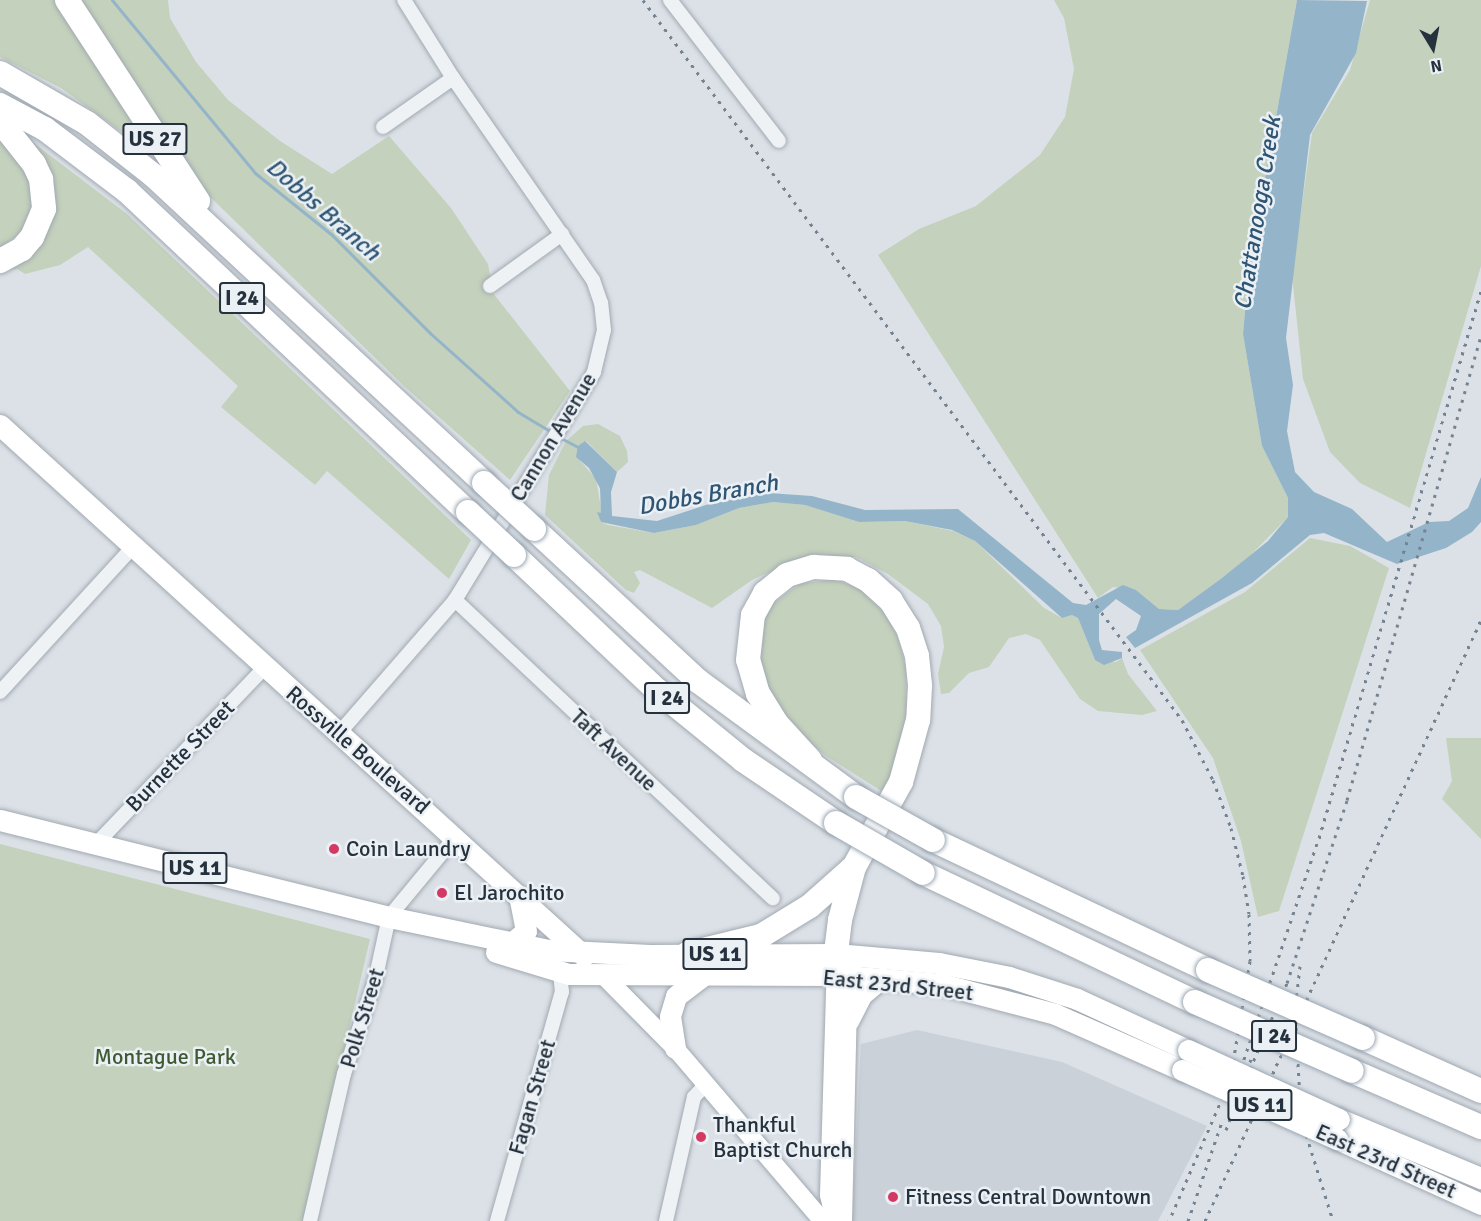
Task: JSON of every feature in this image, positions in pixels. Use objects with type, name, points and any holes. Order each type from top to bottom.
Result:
[{"type":"highway","name":"US 27","points":[[67,0],[184,184],[255,270]]},
{"type":"highway","name":"I 24","points":[[0,73],[87,123],[154,176],[698,681],[810,760],[856,797],[933,840],[1208,970],[1481,1091]]},
{"type":"highway","name":"I 24","points":[[0,105],[45,129],[127,191],[657,690],[743,760],[836,823],[923,873],[1195,1002],[1481,1127]]},
{"type":"highway","points":[[0,121],[30,157],[44,194],[44,209],[32,237],[22,249],[0,261]]},
{"type":"highway","points":[[810,760],[777,724],[758,694],[748,660],[753,615],[765,593],[787,575],[814,567],[847,569],[868,580],[891,602],[902,619],[917,656],[920,686],[918,720],[901,782],[854,867],[840,920],[842,965]]},
{"type":"highway","points":[[687,954],[761,936],[810,906],[854,867]]},
{"type":"main road","name":"Rossville Boulevard","points":[[3,433],[134,546],[264,668],[340,732],[456,836],[603,975],[675,1048],[823,1221]]},
{"type":"main road","name":"East 23rd Street","points":[[0,820],[390,917],[512,943],[581,954],[687,954],[842,965],[881,978],[941,984],[1004,998],[1091,1028],[1182,1070],[1338,1129],[1481,1178]]},
{"type":"main road","points":[[512,943],[526,931],[519,896]]},
{"type":"main road","name":"East 23rd Street","points":[[390,917],[560,972],[603,975],[704,975],[842,965],[939,963],[1009,977],[1077,999],[1188,1050],[1481,1203]]},
{"type":"main road","points":[[842,965],[848,1021],[843,1221]]},
{"type":"main road","points":[[836,1221],[829,1195],[842,965]]},
{"type":"main road","points":[[675,1048],[670,1033],[670,1012],[676,996],[704,975]]},
{"type":"main road","points":[[848,1021],[861,995],[881,978]]},
{"type":"street","name":"Cannon Avenue","points":[[340,732],[455,600],[594,372],[604,330],[601,303],[593,280],[453,78],[404,0]]},
{"type":"street","points":[[670,0],[779,141]]},
{"type":"street","points":[[383,127],[453,78]]},
{"type":"street","points":[[490,286],[562,234]]},
{"type":"street","points":[[0,692],[134,546]]},
{"type":"street","name":"Taft Avenue","points":[[455,600],[773,899]]},
{"type":"street","name":"Burnette Street","points":[[96,844],[264,668]]},
{"type":"street","name":"Polk Street","points":[[310,1221],[341,1084],[375,981],[390,917],[456,836]]},
{"type":"street","name":"Fagan Street","points":[[497,1221],[562,992],[560,972]]},
{"type":"street","points":[[666,1221],[694,1097],[706,1084]]},
{"type":"shaded area","points":[[917,1030],[1062,1062],[1207,1126],[1158,1221],[852,1221],[861,1044]]},
{"type":"green space","points":[[0,0],[57,0],[155,156],[61,88],[0,57]]},
{"type":"green space","points":[[73,0],[168,0],[170,18],[196,62],[228,100],[280,141],[332,174],[389,136],[451,208],[488,264],[493,293],[570,391],[510,480],[404,386],[199,186]]},
{"type":"green space","points":[[1054,0],[1297,0],[1249,268],[1243,334],[1262,446],[1288,498],[1288,517],[1244,562],[1178,610],[1159,609],[1136,590],[1113,587],[1098,598],[878,255],[919,229],[976,206],[1040,155],[1065,117],[1074,69],[1064,18]]},
{"type":"green space","points":[[1370,0],[1481,0],[1481,266],[1410,508],[1360,483],[1330,452],[1303,379],[1292,275],[1312,133],[1350,70]]},
{"type":"green space","points":[[0,134],[18,152],[35,193],[28,227],[0,248]]},
{"type":"green space","points":[[31,141],[127,214],[471,540],[449,579],[327,471],[315,485],[221,407],[238,386],[88,247],[60,265],[25,274],[17,269],[0,271],[47,225]]},
{"type":"green space","points":[[598,424],[620,436],[627,451],[628,462],[617,472],[586,441],[577,457],[596,479],[602,514],[598,512],[601,522],[654,533],[696,525],[739,508],[773,502],[805,505],[859,522],[905,521],[953,531],[975,541],[1044,608],[1062,618],[1072,615],[1078,618],[1095,660],[1116,662],[1122,658],[1128,674],[1157,711],[1142,715],[1098,711],[1080,699],[1040,640],[1026,634],[1009,638],[989,667],[969,673],[949,693],[941,694],[938,674],[944,647],[941,626],[928,604],[888,574],[856,557],[801,558],[752,580],[712,608],[640,570],[634,572],[640,583],[634,593],[626,590],[545,515],[549,475],[566,441],[583,426]]},
{"type":"green space","points":[[1310,538],[1350,546],[1389,568],[1279,911],[1258,917],[1241,841],[1213,758],[1140,650],[1245,592]]},
{"type":"green space","points":[[835,579],[862,590],[883,611],[897,635],[906,667],[907,719],[894,772],[883,792],[826,756],[797,731],[778,711],[760,671],[760,624],[769,607],[799,584]]},
{"type":"green space","points":[[1446,738],[1481,738],[1481,839],[1442,799],[1452,781]]},
{"type":"green space","name":"Montague Park","points":[[0,844],[370,939],[304,1221],[0,1221]]},
{"type":"water","points":[[1297,0],[1367,1],[1356,53],[1310,135],[1286,338],[1293,385],[1287,431],[1295,472],[1314,492],[1352,509],[1387,542],[1429,522],[1449,521],[1468,508],[1481,477],[1481,522],[1472,532],[1446,548],[1397,564],[1324,533],[1310,535],[1252,583],[1135,648],[1126,637],[1136,630],[1141,616],[1116,599],[1099,614],[1099,640],[1102,650],[1122,652],[1122,658],[1104,665],[1095,660],[1078,618],[1072,615],[1062,618],[975,541],[952,530],[905,521],[859,522],[805,505],[773,502],[739,508],[696,525],[654,533],[601,522],[597,512],[602,513],[601,490],[589,468],[576,457],[578,446],[585,441],[617,472],[611,492],[612,516],[657,521],[709,504],[768,493],[812,496],[865,510],[958,509],[1073,603],[1086,605],[1123,585],[1136,590],[1159,609],[1178,610],[1222,578],[1268,541],[1288,517],[1288,498],[1262,446],[1243,334],[1249,268]]},
{"type":"waterway","name":"Dobbs Branch","points":[[112,0],[255,173],[332,235],[430,333],[518,412],[551,432]]},
{"type":"waterway","name":"Dobbs Branch","points":[[559,437],[580,448]]},
{"type":"waterway","name":"Dobbs Branch","points":[[601,486],[602,514]]},
{"type":"railway","points":[[643,0],[1182,720],[1213,780],[1231,828],[1243,876],[1249,914],[1250,961],[1230,1080],[1169,1221]]},
{"type":"railway","points":[[1241,1068],[1319,838],[1481,291]]},
{"type":"railway","points":[[1250,1069],[1287,983],[1347,800],[1481,337]]},
{"type":"railway","points":[[1205,1221],[1481,620]]},
{"type":"railway","points":[[1300,966],[1295,1010],[1301,1118],[1333,1221]]},
{"type":"railway","points":[[1226,1130],[1251,1059]]},
{"type":"railway","points":[[1188,1221],[1223,1119]]},
{"type":"place","name":"Coin Laundry","points":[[334,849]]},
{"type":"place","name":"El Jarochito","points":[[442,893]]},
{"type":"place","name":"Thankful Baptist Church","points":[[701,1137]]},
{"type":"place","name":"Fitness Central Downtown","points":[[893,1197]]},
{"type":"water label","name":"Chattanooga Creek","points":[[1258,213]]}]
